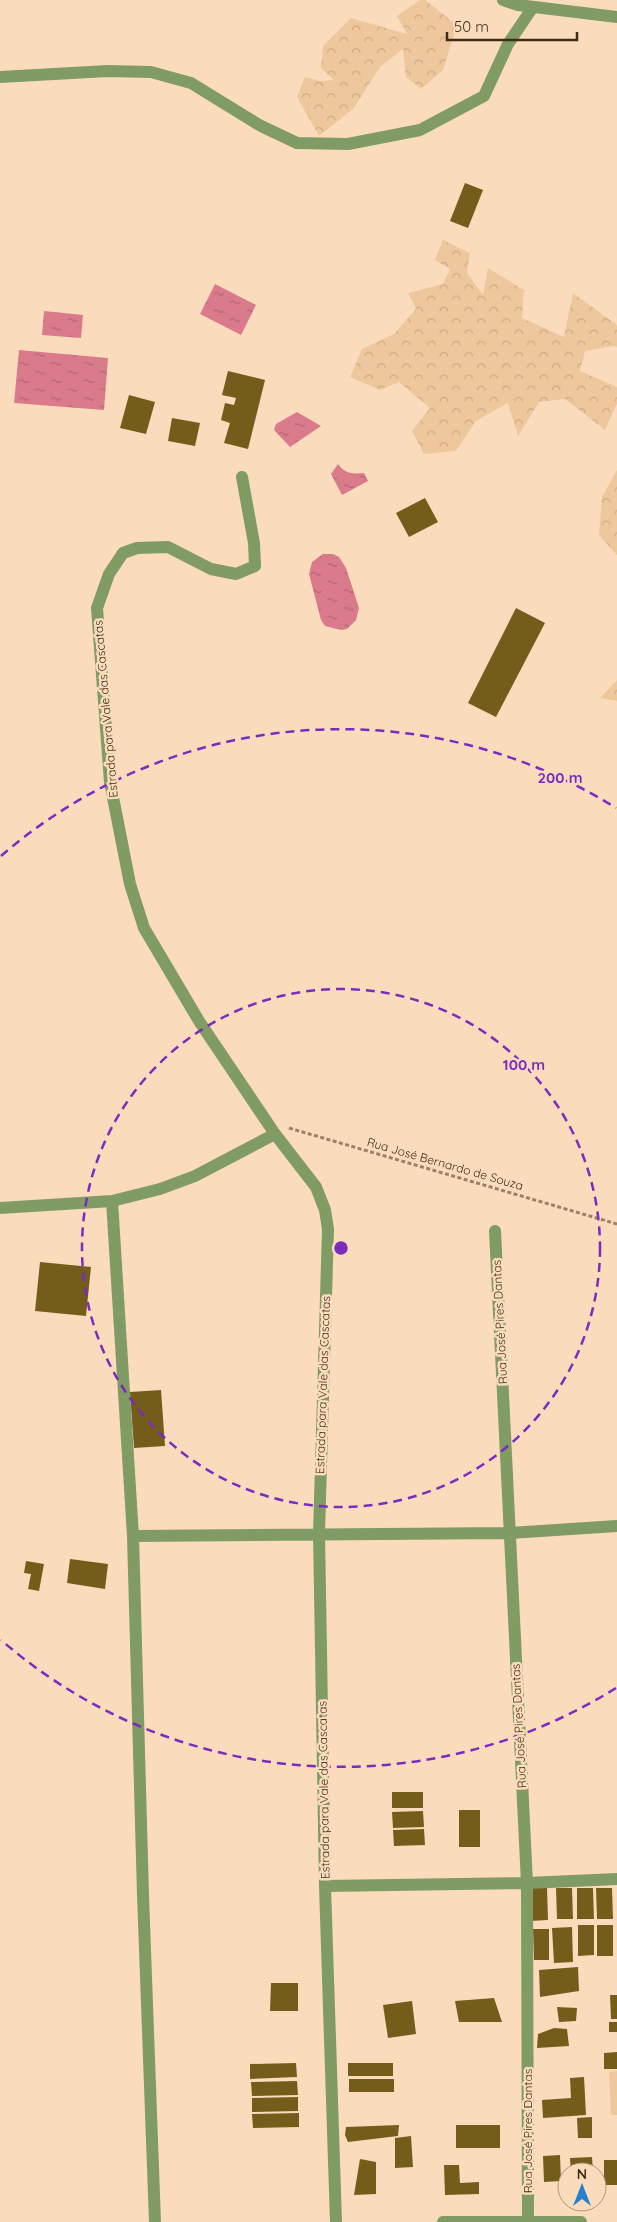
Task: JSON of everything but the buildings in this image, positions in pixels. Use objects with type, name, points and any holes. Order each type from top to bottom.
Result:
[{"type":"street","points":[[503,0],[533,7],[617,17]]},
{"type":"street","points":[[0,77],[108,71],[151,72],[191,83],[261,126],[297,143],[348,144],[420,130],[484,96],[508,44],[533,7]]},
{"type":"street","name":"Estrada para Vale das Cascatas","points":[[242,477],[254,543],[255,566],[236,574],[211,569],[168,547],[137,548],[123,553],[109,574],[97,608],[110,782],[130,884],[144,928],[199,1021],[275,1134],[316,1187],[325,1210],[328,1229],[319,1533],[326,1886],[336,2222]]},
{"type":"street","points":[[0,1208],[112,1201],[160,1189],[195,1176],[275,1134]]},
{"type":"street","points":[[112,1201],[133,1536],[143,1895],[155,2222]]},
{"type":"street","name":"Rua José Pires Dantas","points":[[495,1231],[527,1883],[528,2221]]},
{"type":"street","points":[[133,1536],[319,1533],[510,1533],[617,1526]]},
{"type":"street","points":[[326,1886],[527,1883],[617,1879]]},
{"type":"street","points":[[443,2222],[581,2222]]},
{"type":"path","name":"Rua José Bernardo de Souza","points":[[268,1122],[617,1224]]},
{"type":"green space","points":[[420,0],[425,0],[457,25],[443,70],[421,89],[406,77],[403,49],[380,67],[354,108],[319,136],[297,97],[305,77],[321,81],[334,80],[321,68],[323,46],[351,18],[407,34],[397,16]]},
{"type":"green space","points":[[443,240],[470,253],[467,273],[483,295],[488,268],[524,290],[522,318],[564,337],[573,293],[617,325],[617,347],[585,351],[580,371],[617,387],[617,404],[605,430],[565,399],[539,402],[518,436],[508,403],[476,421],[456,451],[424,454],[412,431],[430,408],[399,382],[380,390],[350,377],[362,349],[394,334],[416,309],[408,293],[443,284],[450,269],[435,260]]},
{"type":"green space","points":[[617,470],[617,555],[599,535],[602,497]]},
{"type":"green space","points":[[617,680],[617,701],[600,698]]},
{"type":"green space","points":[[617,2071],[617,2115],[611,2115],[609,2072]]},
{"type":"water","points":[[215,284],[256,305],[241,335],[200,314]]},
{"type":"water","points":[[44,311],[83,315],[81,338],[42,335]]},
{"type":"water","points":[[19,350],[108,358],[104,410],[14,403]]},
{"type":"water","points":[[297,412],[321,426],[290,447],[274,430],[276,424]]},
{"type":"water","points":[[338,464],[349,473],[364,473],[368,481],[342,495],[331,474]]},
{"type":"water","points":[[323,554],[333,554],[339,557],[346,568],[359,608],[356,620],[347,629],[341,630],[325,626],[321,620],[309,574],[312,562]]}]
